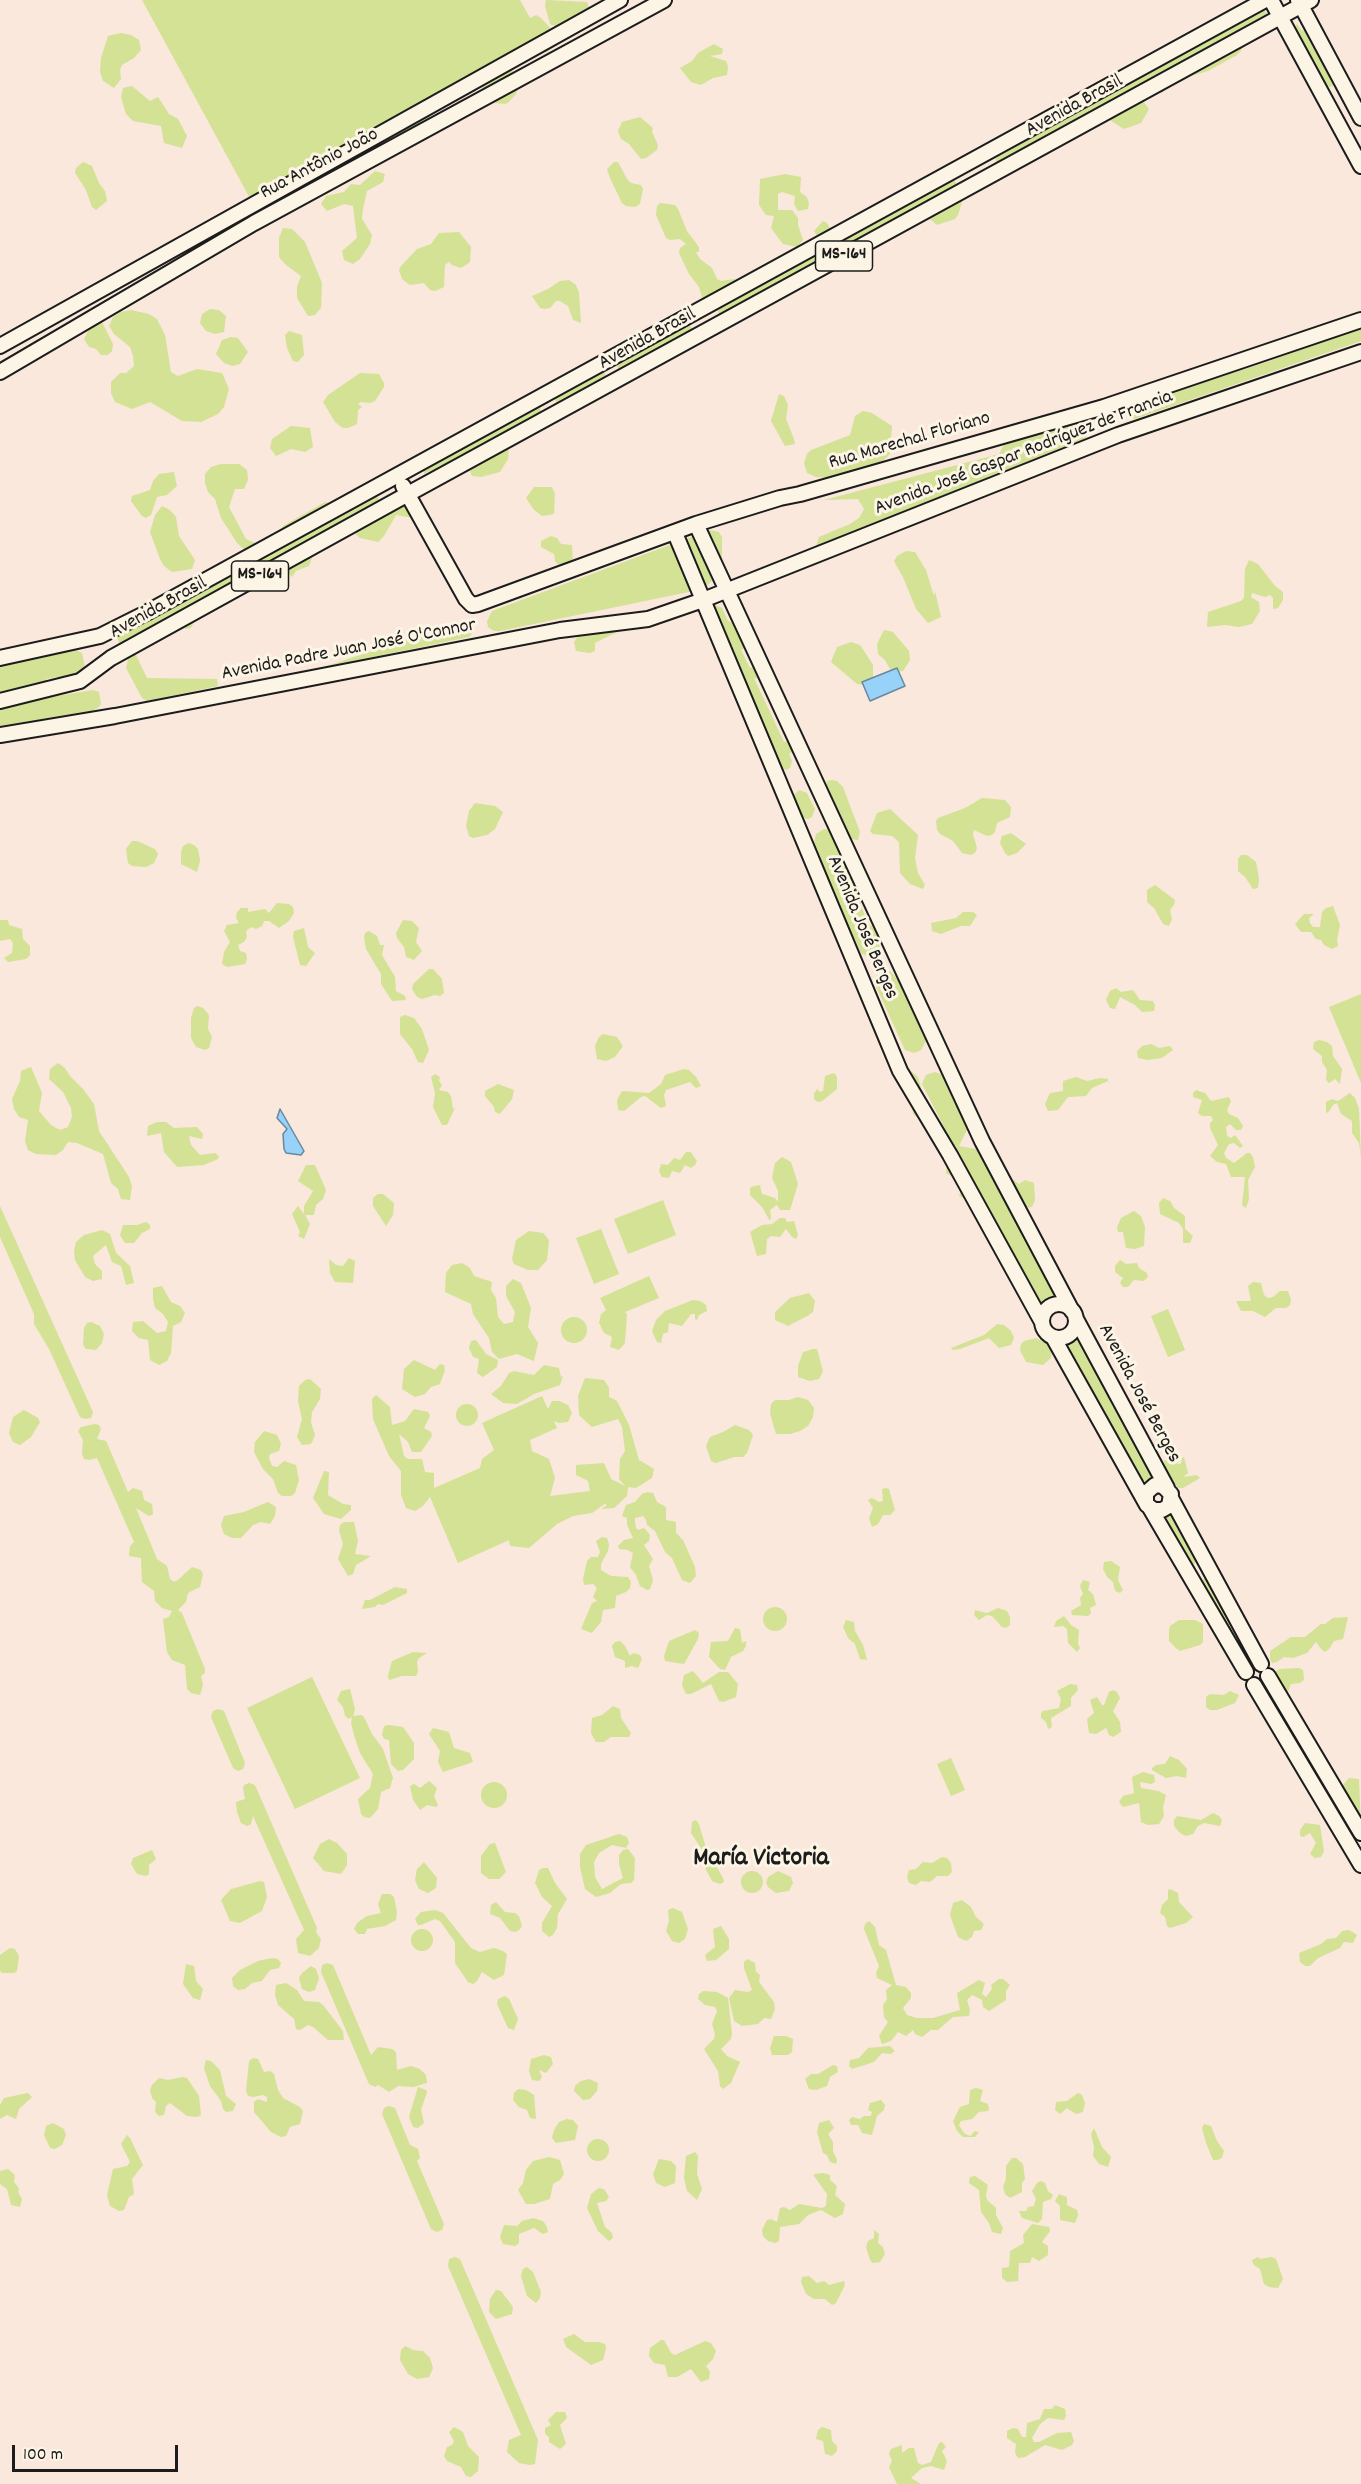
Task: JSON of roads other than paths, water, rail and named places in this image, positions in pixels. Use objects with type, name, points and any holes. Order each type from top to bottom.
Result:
[{"type":"main road","name":"Rua Antônio João","points":[[0,346],[620,0]]},
{"type":"main road","name":"Rua Antônio João","points":[[0,372],[254,223],[664,0]]},
{"type":"main road","name":"Avenida Brasil","points":[[0,658],[100,636],[398,477],[1265,0]]},
{"type":"main road","points":[[1271,0],[1361,166]]},
{"type":"main road","points":[[1303,2],[1361,118]]},
{"type":"main road","name":"Avenida Brasil","points":[[0,701],[80,681],[111,658],[1280,17],[1303,2]]},
{"type":"main road","points":[[1325,99],[1345,89]]},
{"type":"main road","points":[[88,297],[99,315]]},
{"type":"main road","name":"Rua Marechal Floriano","points":[[408,494],[466,599],[472,604],[478,604],[696,524],[780,498],[1104,407],[1361,320]]},
{"type":"main road","name":"Avenida José Gaspar Rodríguez de Francia","points":[[703,600],[1118,435],[1361,352]]},
{"type":"main road","points":[[398,477],[408,494]]},
{"type":"main road","name":"Avenida José Berges","points":[[696,524],[982,1141],[1264,1670],[1361,1833]]},
{"type":"main road","name":"Avenida José Berges","points":[[675,533],[900,1071],[950,1155],[1046,1331],[1053,1337],[1246,1672],[1247,1680],[1254,1685],[1361,1865]]},
{"type":"main road","name":"Avenida Padre Juan José O'Connor","points":[[0,735],[115,716],[560,630],[648,619],[703,600]]},
{"type":"main road","name":"Avenida José Berges","points":[[1042,1322],[1045,1313],[1052,1306],[1062,1305],[1074,1315]]},
{"type":"main road","name":"Avenida José Berges","points":[[1053,1337],[1068,1336],[1074,1328],[1074,1315]]},
{"type":"main road","name":"Avenida José Berges","points":[[1148,1504],[1146,1493],[1152,1486],[1159,1485],[1169,1493]]},
{"type":"main road","points":[[1148,1504],[1162,1510],[1168,1506],[1169,1493]]},
{"type":"main road","points":[[1246,1672],[1252,1665],[1264,1670],[1263,1684],[1254,1685]]},
{"type":"water","points":[[897,668],[905,686],[870,701],[862,682]]},
{"type":"water","points":[[280,1109],[304,1151],[301,1155],[286,1153],[284,1149],[283,1134],[287,1129],[277,1118]]},
{"type":"district","name":"María Victoria","points":[[761,1860]]}]
